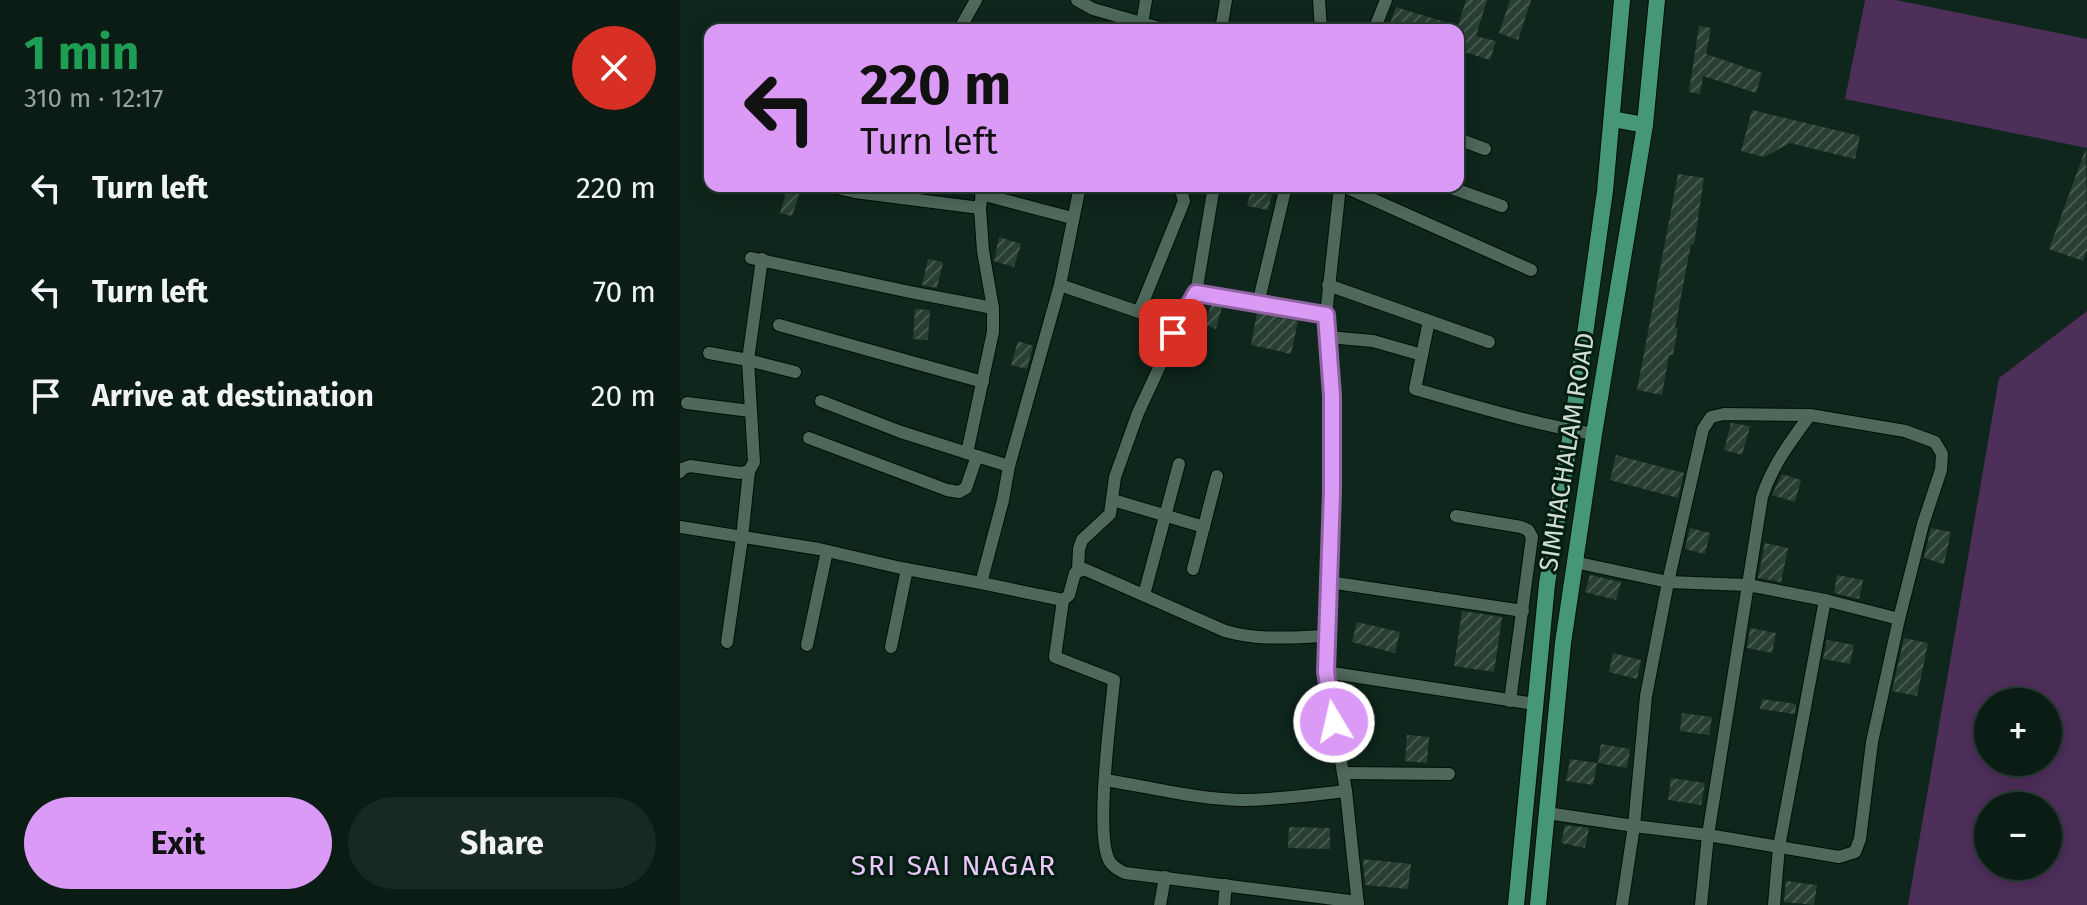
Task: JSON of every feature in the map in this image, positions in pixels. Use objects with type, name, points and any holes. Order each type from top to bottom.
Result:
[{"type":"main road","points":[[1516,905],[1547,584],[1605,191],[1622,0]]},
{"type":"main road","name":"SIMHACHALAM ROAD","points":[[1538,905],[1563,643],[1645,125],[1657,4]]},
{"type":"main road","points":[[1612,119],[1645,125]]},
{"type":"main road","points":[[1535,704],[1556,708]]},
{"type":"street","points":[[962,24],[976,0]]},
{"type":"street","points":[[1077,0],[1093,9],[1142,24],[1146,0]]},
{"type":"street","points":[[1222,24],[1226,0]]},
{"type":"street","points":[[1319,0],[1321,24]]},
{"type":"street","points":[[1376,24],[1386,0]]},
{"type":"street","points":[[1464,141],[1485,149]]},
{"type":"street","points":[[855,192],[980,208]]},
{"type":"street","points":[[809,438],[947,490],[959,492],[966,488],[993,332],[993,308],[983,251],[982,192]]},
{"type":"street","points":[[988,192],[1072,218]]},
{"type":"street","points":[[981,583],[1009,466],[1060,285],[1078,192]]},
{"type":"street","points":[[1060,285],[1139,312],[1184,201],[1182,192]]},
{"type":"street","points":[[1213,192],[1196,293],[1173,333],[1138,413],[1115,477],[1110,514],[1082,540],[1078,570],[1072,578],[1069,595],[1063,600],[1055,657],[1114,680],[1103,833],[1112,865],[1125,873],[1226,885],[1285,899],[1358,904],[1346,791],[1326,672],[1332,492],[1332,396],[1326,315],[1341,192]]},
{"type":"street","points":[[1258,304],[1285,192]]},
{"type":"street","points":[[1356,192],[1531,270]]},
{"type":"street","points":[[1463,192],[1502,206]]},
{"type":"street","points":[[727,642],[749,471],[754,462],[748,360],[757,258],[993,308]]},
{"type":"street","points":[[1328,285],[1489,342]]},
{"type":"street","points":[[1196,293],[1326,315]]},
{"type":"street","points":[[1429,321],[1415,389],[1513,417],[1594,434]]},
{"type":"street","points":[[779,325],[983,382]]},
{"type":"street","points":[[1328,337],[1373,341],[1422,355]]},
{"type":"street","points":[[709,353],[795,372]]},
{"type":"street","points":[[821,401],[901,432],[1009,466]]},
{"type":"street","points":[[687,403],[750,411]]},
{"type":"street","points":[[1547,813],[1634,826],[1708,835],[1839,857],[1855,852],[1860,839],[1872,742],[1899,619],[1923,524],[1941,470],[1942,454],[1935,442],[1905,431],[1810,415],[1724,414],[1711,417],[1703,429],[1646,696],[1634,826],[1622,905]]},
{"type":"street","points":[[1701,905],[1708,835],[1762,497],[1781,454],[1810,415]]},
{"type":"street","points":[[1144,595],[1179,464]]},
{"type":"street","points":[[680,472],[690,466],[740,473],[749,471]]},
{"type":"street","points":[[1193,569],[1217,476]]},
{"type":"street","points":[[1113,500],[1204,527]]},
{"type":"street","points":[[1456,516],[1521,527],[1528,530],[1532,537],[1510,701]]},
{"type":"street","points":[[680,527],[827,551],[1063,600]]},
{"type":"street","points":[[807,645],[827,551]]},
{"type":"street","points":[[1574,562],[1668,582],[1748,585],[1899,619]]},
{"type":"street","points":[[891,647],[907,569]]},
{"type":"street","points":[[1078,570],[1090,571],[1225,631],[1243,636],[1327,636]]},
{"type":"street","points":[[1329,582],[1523,611]]},
{"type":"street","points":[[1774,905],[1779,847],[1825,600]]},
{"type":"street","points":[[1326,672],[1535,704]]},
{"type":"street","points":[[1343,773],[1449,774]]},
{"type":"street","points":[[1105,780],[1240,800],[1346,791]]},
{"type":"street","points":[[1160,905],[1165,877]]},
{"type":"street","points":[[1224,905],[1226,885]]},
{"type":"shaded area","points":[[1865,0],[1896,0],[2087,39],[2087,148],[1845,99]]},
{"type":"shaded area","points":[[2087,311],[2087,905],[1908,905],[1999,378]]},
{"type":"building","points":[[1466,0],[1487,0],[1476,36],[1496,41],[1490,60],[1464,52],[1464,24],[1459,24]]},
{"type":"building","points":[[1510,0],[1531,0],[1518,40],[1499,33]]},
{"type":"building","points":[[1396,7],[1451,24],[1390,24]]},
{"type":"building","points":[[1699,26],[1711,28],[1706,54],[1762,73],[1756,93],[1703,76],[1700,94],[1689,92]]},
{"type":"building","points":[[1752,110],[1860,136],[1855,159],[1790,143],[1764,157],[1741,151]]},
{"type":"building","points":[[2086,148],[2087,250],[2083,261],[2049,249]]},
{"type":"building","points":[[1678,174],[1704,178],[1694,245],[1691,244],[1675,328],[1678,328],[1673,355],[1669,355],[1662,395],[1637,390]]},
{"type":"building","points":[[786,192],[800,192],[792,216],[780,213]]},
{"type":"building","points":[[1250,192],[1272,192],[1268,210],[1247,206]]},
{"type":"building","points":[[999,237],[1021,244],[1014,267],[994,261]]},
{"type":"building","points":[[928,259],[943,262],[937,288],[922,285]]},
{"type":"building","points":[[1211,305],[1222,307],[1216,329],[1205,325]]},
{"type":"building","points":[[915,309],[930,310],[928,340],[913,339]]},
{"type":"building","points":[[1257,313],[1298,321],[1291,354],[1251,345]]},
{"type":"building","points":[[1018,341],[1033,346],[1027,369],[1011,365]]},
{"type":"building","points":[[1731,423],[1750,426],[1742,455],[1724,450]]},
{"type":"building","points":[[1616,455],[1684,473],[1678,498],[1610,480]]},
{"type":"building","points":[[1782,474],[1801,480],[1795,502],[1772,495]]},
{"type":"building","points":[[1690,528],[1710,533],[1705,554],[1685,549]]},
{"type":"building","points":[[1931,528],[1951,532],[1944,564],[1924,558]]},
{"type":"building","points":[[1765,543],[1788,548],[1781,582],[1758,578]]},
{"type":"building","points":[[1590,575],[1621,582],[1616,600],[1585,592]]},
{"type":"building","points":[[1837,575],[1863,580],[1859,599],[1834,593]]},
{"type":"building","points":[[1462,611],[1502,617],[1494,672],[1454,666]]},
{"type":"building","points":[[1357,622],[1400,632],[1395,653],[1352,642]]},
{"type":"building","points":[[1750,628],[1776,633],[1772,653],[1747,648]]},
{"type":"building","points":[[1904,638],[1928,643],[1917,696],[1892,691]]},
{"type":"building","points":[[1827,640],[1854,645],[1850,664],[1823,659]]},
{"type":"building","points":[[1613,653],[1641,660],[1637,679],[1609,672]]},
{"type":"building","points":[[1762,699],[1796,704],[1795,714],[1760,709]]},
{"type":"building","points":[[1682,713],[1712,717],[1709,735],[1680,731]]},
{"type":"building","points":[[1407,735],[1429,737],[1427,763],[1405,761]]},
{"type":"building","points":[[1601,744],[1630,749],[1627,768],[1598,763]]},
{"type":"building","points":[[1570,759],[1597,763],[1593,785],[1566,781]]},
{"type":"building","points":[[1671,778],[1705,783],[1701,805],[1668,800]]},
{"type":"building","points":[[1565,825],[1589,828],[1585,848],[1561,843]]},
{"type":"building","points":[[1289,827],[1330,828],[1330,849],[1288,848]]},
{"type":"building","points":[[1363,859],[1411,864],[1408,889],[1365,885]]},
{"type":"building","points":[[1786,881],[1817,885],[1814,905],[1784,902]]},
{"type":"district","name":"SRI SAI NAGAR","points":[[954,865]]},
{"type":"route","points":[[1173,333],[1196,293],[1326,315],[1332,396],[1332,492],[1326,672],[1334,722]]}]
